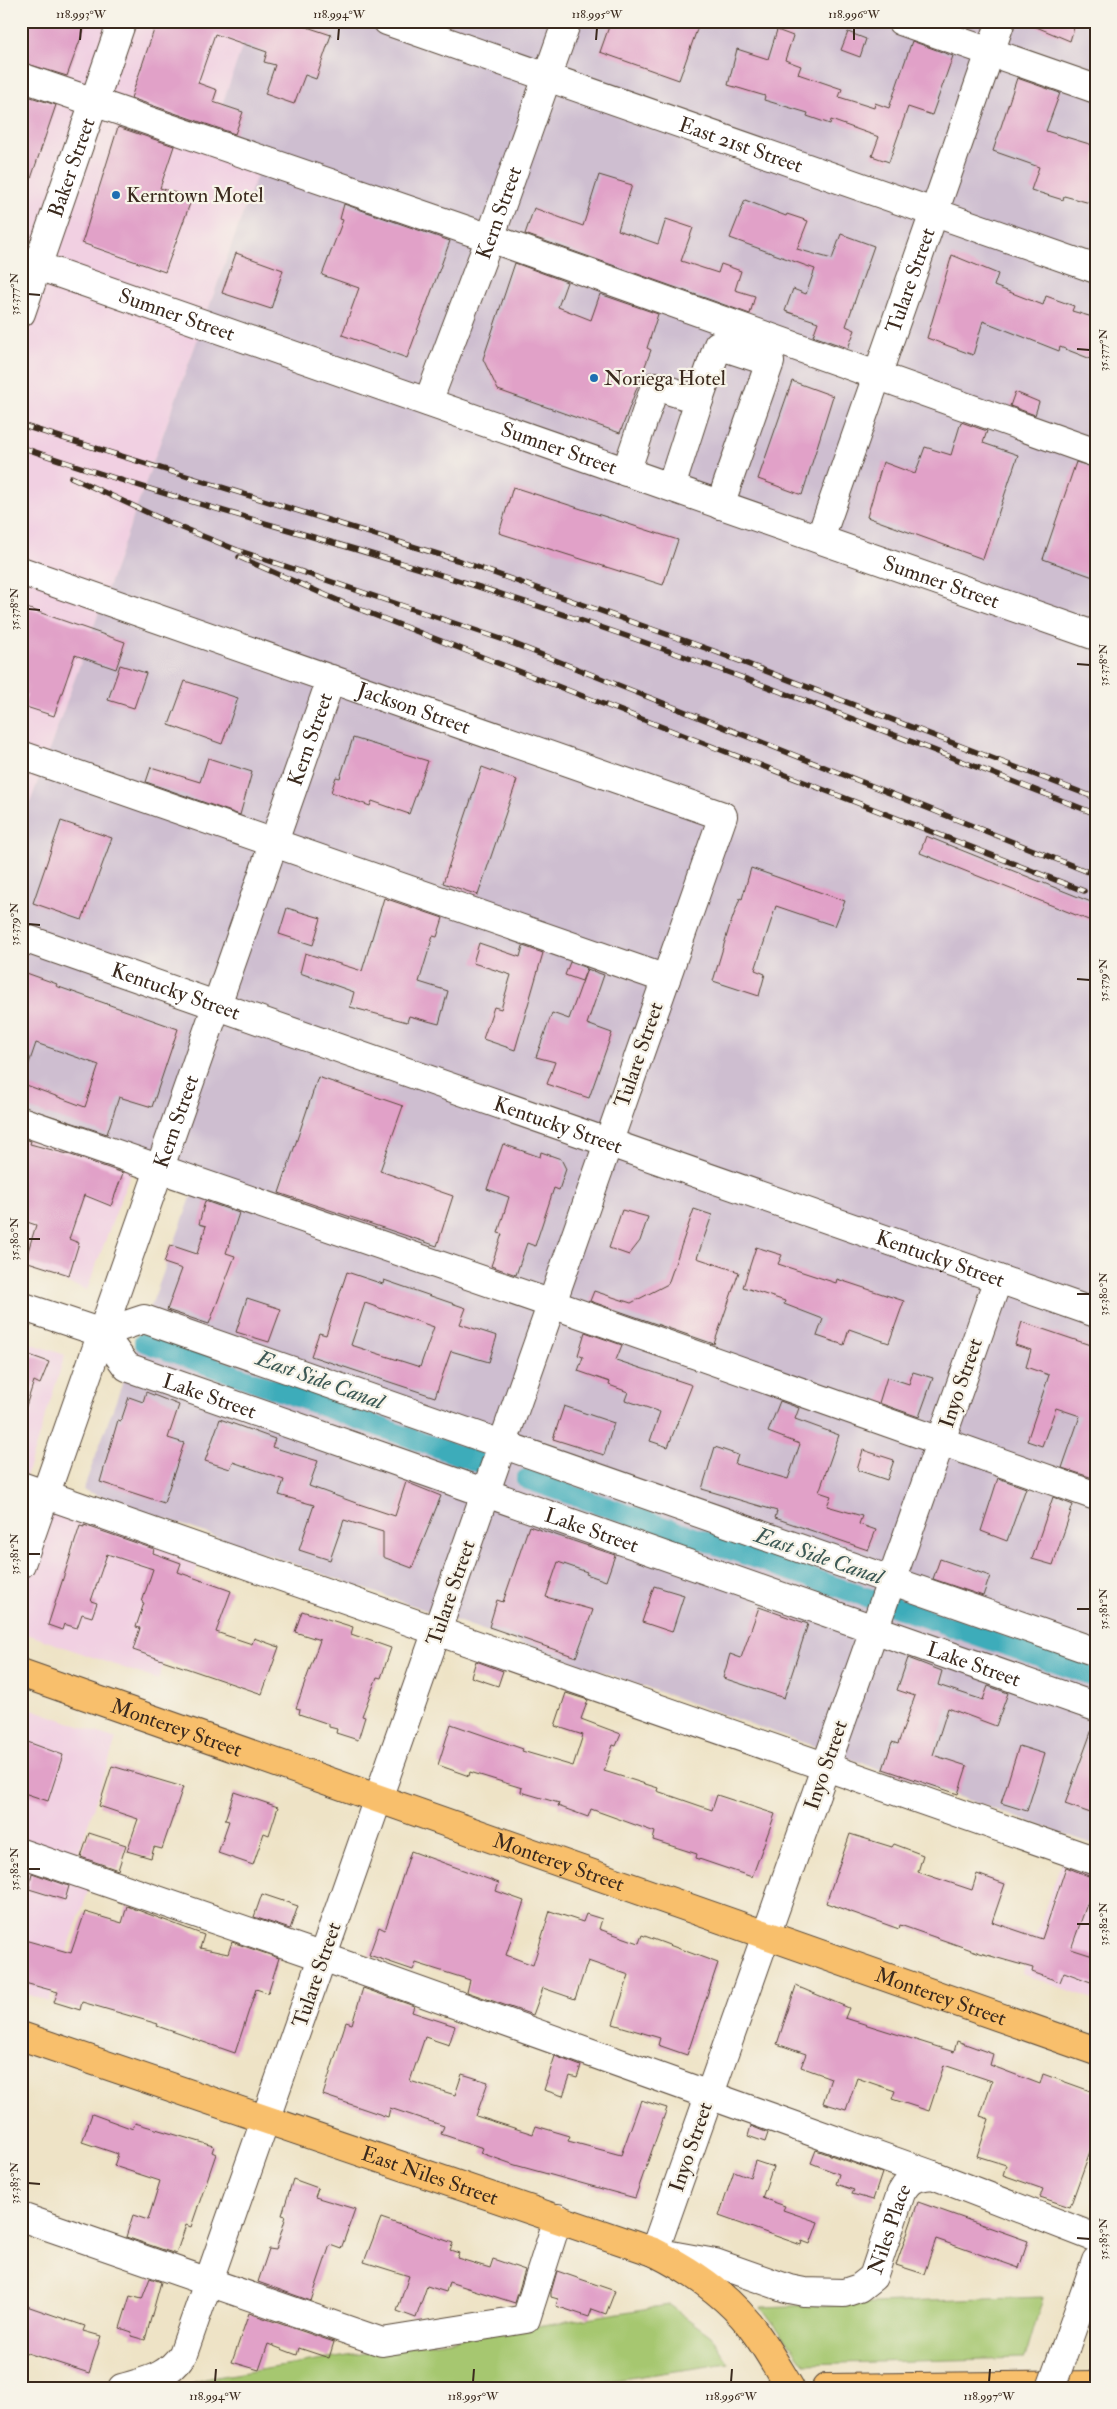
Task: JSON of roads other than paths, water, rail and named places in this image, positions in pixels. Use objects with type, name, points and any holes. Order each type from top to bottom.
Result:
[{"type":"main road","name":"Monterey Street","points":[[21,1673],[1096,2051]]},
{"type":"main road","name":"East Niles Street","points":[[21,2036],[654,2252],[705,2282],[731,2305],[757,2334],[790,2388]]},
{"type":"main road","points":[[826,2388],[1096,2385]]},
{"type":"street","name":"Baker Street","points":[[21,313],[29,263],[94,103],[122,21]]},
{"type":"street","name":"East 21st Street","points":[[387,21],[1096,269]]},
{"type":"street","name":"Kern Street","points":[[428,402],[490,238],[567,21]]},
{"type":"street","points":[[901,21],[1096,89]]},
{"type":"street","name":"Tulare Street","points":[[820,539],[1001,21]]},
{"type":"street","points":[[21,77],[490,238],[1096,452]]},
{"type":"street","name":"Sumner Street","points":[[29,263],[1096,636]]},
{"type":"street","points":[[671,487],[718,344],[770,362],[720,504]]},
{"type":"street","points":[[626,472],[655,386],[699,400]]},
{"type":"street","name":"Jackson Street","points":[[21,570],[723,816]]},
{"type":"street","name":"Kern Street","points":[[21,1564],[34,1490],[102,1333],[331,679]]},
{"type":"street","points":[[21,755],[666,979]]},
{"type":"street","name":"Tulare Street","points":[[122,2388],[159,2377],[173,2368],[184,2354],[723,816]]},
{"type":"street","name":"Kentucky Street","points":[[21,937],[1096,1313]]},
{"type":"street","points":[[21,1121],[552,1304],[1096,1496]]},
{"type":"street","name":"Inyo Street","points":[[654,2252],[998,1279]]},
{"type":"street","points":[[21,1306],[102,1333],[144,1318],[1096,1652]]},
{"type":"street","name":"Lake Street","points":[[102,1333],[127,1367],[1096,1707]]},
{"type":"street","points":[[34,1490],[1096,1861]]},
{"type":"street","points":[[21,1853],[323,1957],[933,2175]]},
{"type":"street","name":"Niles Place","points":[[654,2252],[715,2264],[789,2289],[804,2292],[844,2293],[859,2288],[873,2278],[901,2193],[908,2182],[917,2177],[933,2175],[1096,2238]]},
{"type":"street","points":[[21,2217],[208,2284],[382,2342],[526,2319],[558,2218]]},
{"type":"street","points":[[1051,2388],[1094,2269]]},
{"type":"waterway","name":"East Side Canal","points":[[144,1342],[480,1463]]},
{"type":"waterway","name":"East Side Canal","points":[[526,1479],[1096,1677]]},
{"type":"railway","points":[[21,425],[457,560],[711,650],[1096,798]]},
{"type":"railway","points":[[21,447],[203,505],[386,558],[656,646],[950,756],[1096,814]]},
{"type":"railway","points":[[71,477],[170,523],[237,550],[507,641],[1096,875]]},
{"type":"railway","points":[[239,557],[346,604],[1084,891]]},
{"type":"place","name":"Kerntown Motel","points":[[116,195]]},
{"type":"place","name":"Noriega Hotel","points":[[594,378]]}]
